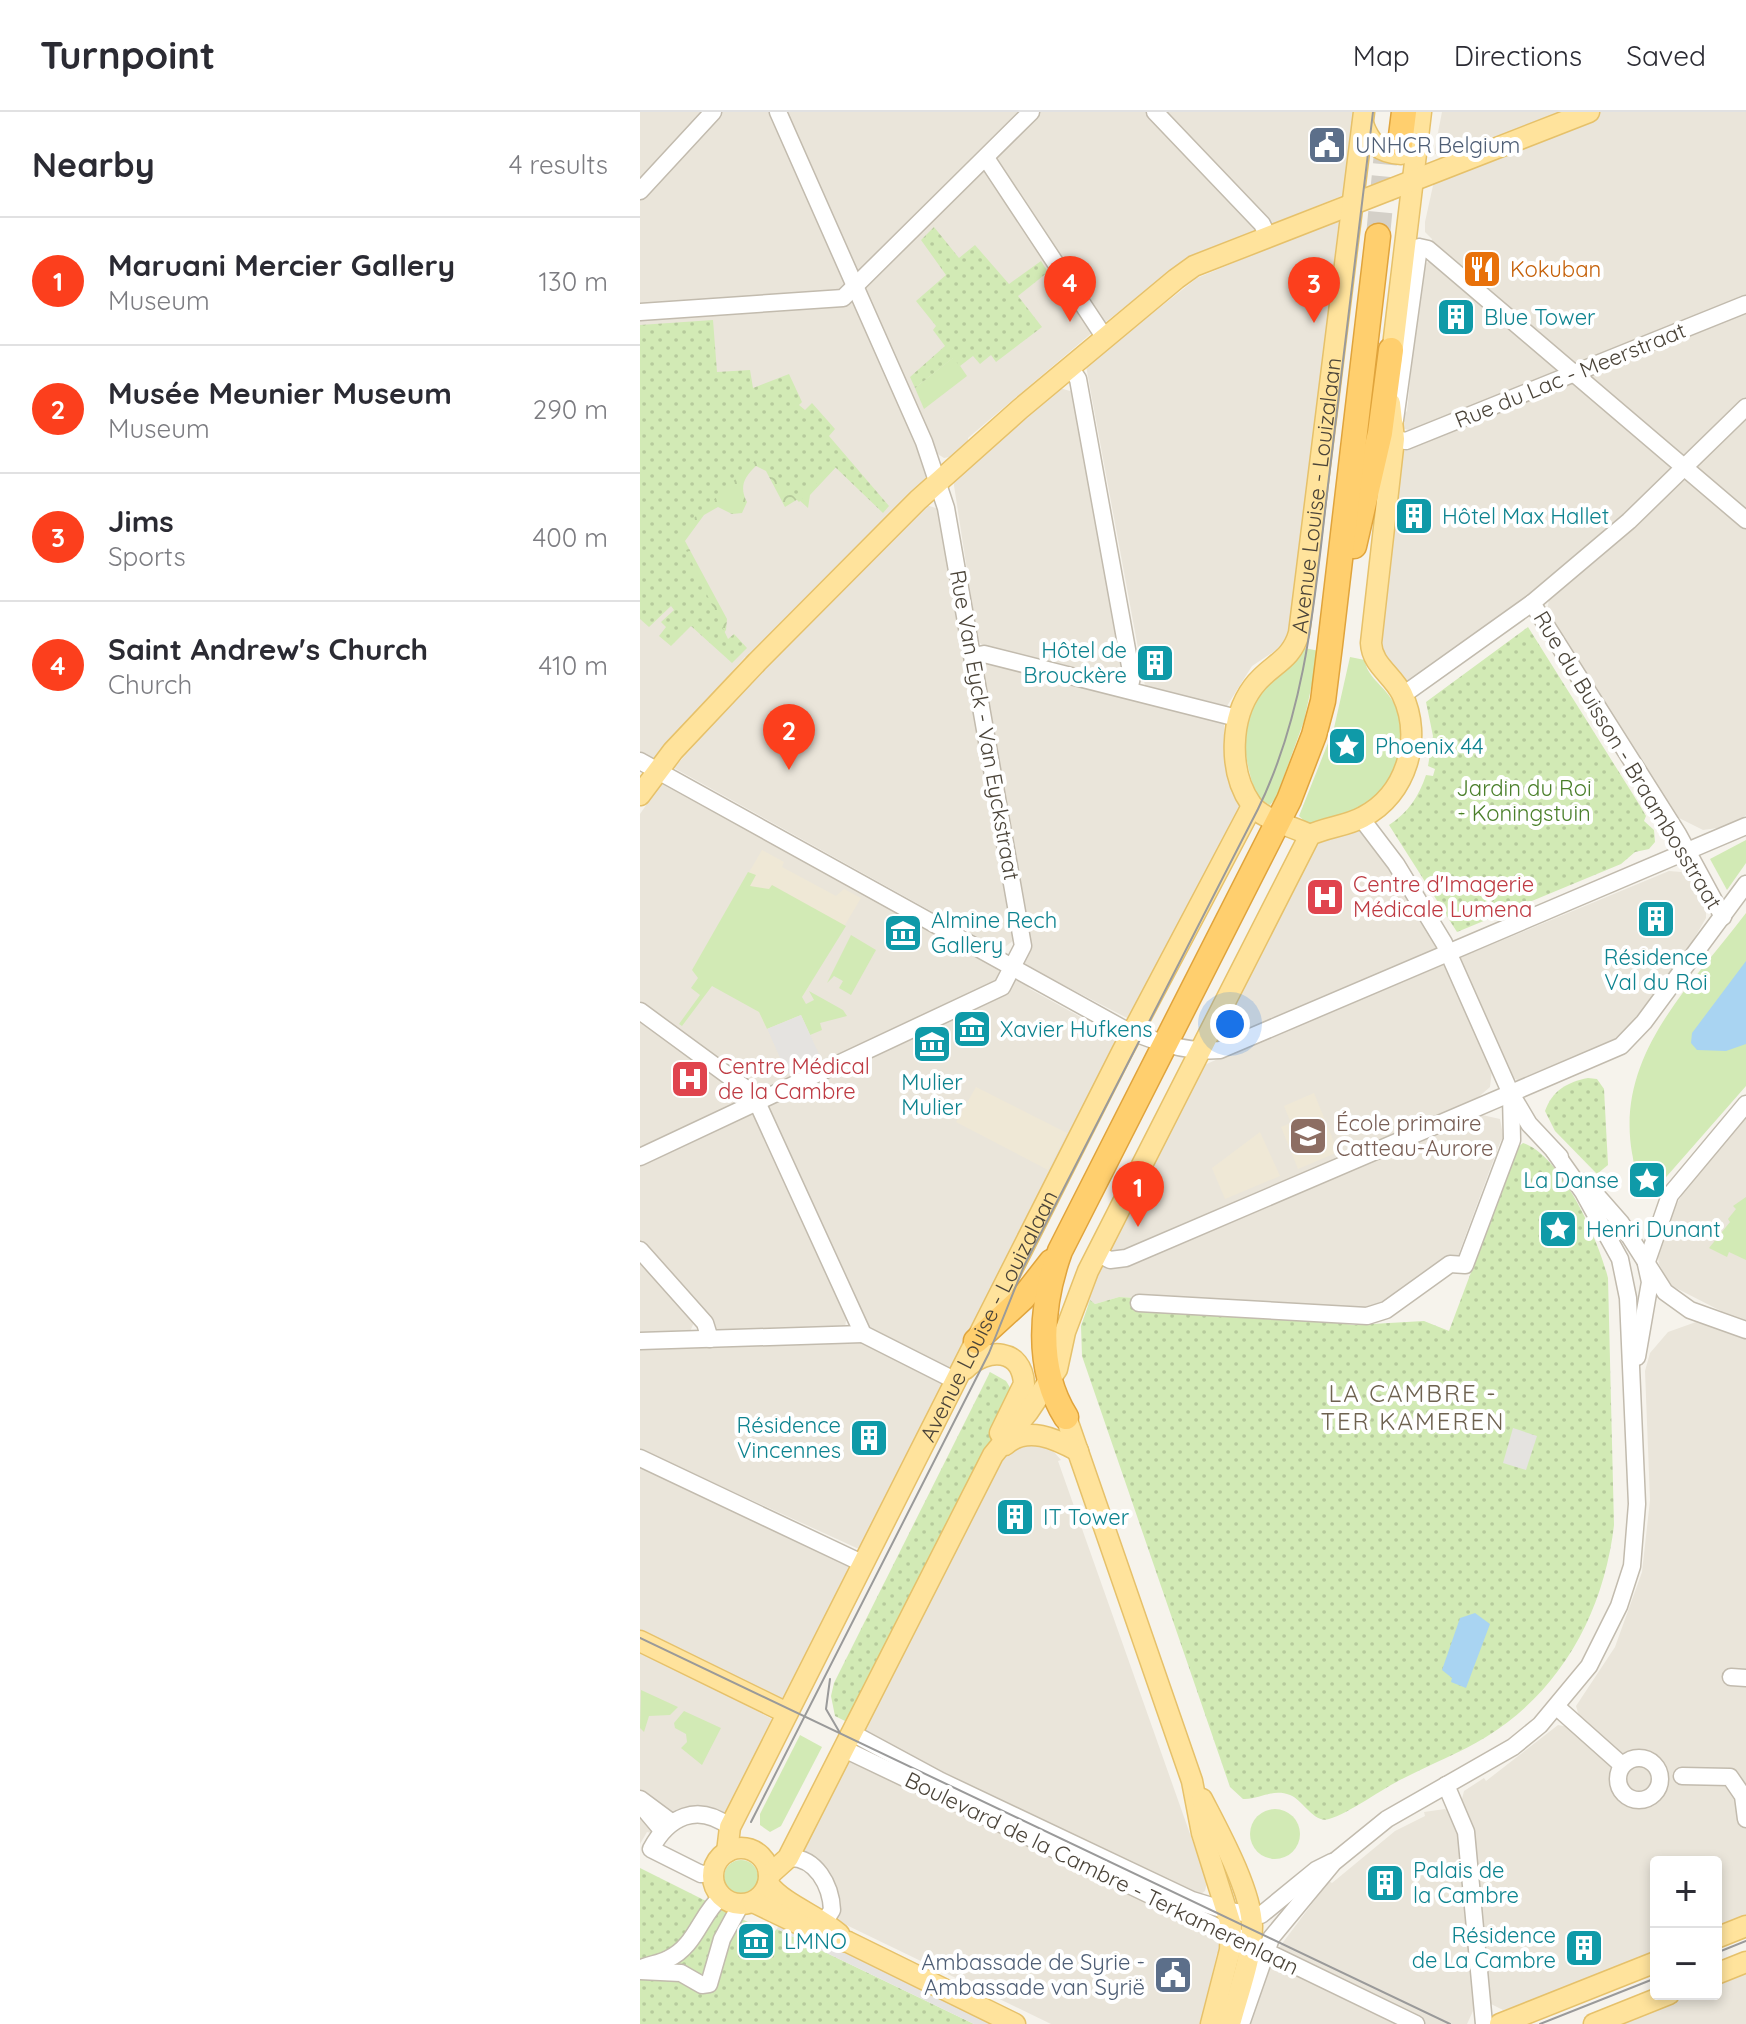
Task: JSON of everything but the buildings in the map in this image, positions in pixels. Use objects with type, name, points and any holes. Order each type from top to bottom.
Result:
[{"type":"highway","points":[[1391,112],[1401,143]]},
{"type":"highway","points":[[1401,143],[1404,112]]},
{"type":"highway","name":"Avenue Louise - Louizalaan","points":[[1066,1417],[1053,1376],[1046,1314],[1060,1251],[1312,772],[1339,685],[1383,236],[1323,701],[1283,822]]},
{"type":"highway","points":[[1353,552],[1380,433],[1391,350]]},
{"type":"highway","name":"Avenue Louise - Louizalaan","points":[[1053,1376],[1057,1314],[1065,1269],[1168,1045]]},
{"type":"highway","points":[[976,1341],[1023,1298],[1060,1251]]},
{"type":"main road","points":[[1364,118],[1370,140],[1384,151],[1401,154],[1401,143],[1421,112]]},
{"type":"main road","points":[[640,795],[649,766],[938,481],[1070,367],[1194,266],[1589,112]]},
{"type":"main road","name":"Avenue Louise - Louizalaan","points":[[1237,718],[1253,687],[1291,654],[1299,633],[1364,118]]},
{"type":"main road","points":[[1237,718],[1234,740],[1252,806],[1310,835],[1361,818],[1392,792],[1410,756],[1410,715],[1403,695],[1371,655],[1394,434],[1391,350],[1414,181],[1401,143]]},
{"type":"main road","name":"Avenue Louise - Louizalaan","points":[[727,1852],[730,1827],[787,1713],[1252,806]]},
{"type":"main road","name":"Avenue Louise - Louizalaan","points":[[769,1880],[788,1858],[993,1455],[1053,1376],[1065,1332],[1097,1253],[1310,835]]},
{"type":"main road","points":[[958,1378],[978,1356],[994,1352],[1006,1357],[1024,1376],[1024,1384],[996,1440],[993,1455]]},
{"type":"main road","points":[[1066,1417],[1192,1781],[1202,1833],[1228,1911],[1231,1933],[1211,2024]]},
{"type":"main road","points":[[993,1455],[1021,1435],[1054,1438],[1078,1451]]},
{"type":"main road","points":[[640,1641],[787,1713]]},
{"type":"main road","points":[[1192,1781],[1218,1829],[1262,1945],[1230,2024]]},
{"type":"main road","points":[[848,1942],[821,1919],[782,1898],[769,1880],[767,1866],[755,1851],[736,1849],[727,1852],[713,1873],[739,1901],[824,1936],[848,1942],[1015,2024]]},
{"type":"main road","points":[[739,1901],[769,1880]]},
{"type":"main road","points":[[1722,1936],[1746,1926]]},
{"type":"main road","points":[[1722,1972],[1746,1962]]},
{"type":"main road","points":[[1504,2022],[1650,1964]]},
{"type":"main road","points":[[1594,2024],[1654,2000]]},
{"type":"street","points":[[640,191],[713,112]]},
{"type":"street","name":"Rue Van Eyck - Van Eyckstraat","points":[[778,112],[938,481],[947,512],[1023,946],[1013,967]]},
{"type":"street","points":[[640,312],[843,298],[1031,112]]},
{"type":"street","points":[[1155,112],[1262,224],[1268,237]]},
{"type":"street","points":[[986,158],[1105,338]]},
{"type":"street","points":[[1394,434],[1419,247],[1428,249],[1746,520]]},
{"type":"street","name":"Rue du Lac - Meerstraat","points":[[1394,434],[1406,441],[1746,304]]},
{"type":"street","points":[[1070,367],[1078,379],[1084,411],[1132,677],[1129,690]]},
{"type":"street","points":[[1403,695],[1532,603],[1685,468],[1746,407]]},
{"type":"street","name":"Rue du Buisson - Braambosstraat","points":[[1532,603],[1689,852],[1723,917]]},
{"type":"street","points":[[973,656],[984,654],[1237,718]]},
{"type":"street","points":[[649,766],[1134,1033],[1168,1045],[1200,1051],[1220,1050],[1746,826]]},
{"type":"street","points":[[1361,818],[1396,864],[1450,953],[1511,1094],[1529,1124],[1621,1223],[1665,1292],[1690,1310]]},
{"type":"street","points":[[1097,1253],[1110,1260],[1126,1258],[1621,1046],[1644,1022],[1746,884]]},
{"type":"street","points":[[640,1157],[1002,987],[1013,967]]},
{"type":"street","points":[[640,1011],[745,1088],[757,1102],[863,1334]]},
{"type":"street","points":[[1216,1019],[1246,1038]]},
{"type":"street","points":[[1139,1303],[1367,1316],[1386,1310],[1450,1264],[1465,1265],[1512,1140],[1511,1094]]},
{"type":"street","points":[[1633,1371],[1648,1303],[1650,1282],[1646,1264],[1651,1241],[1670,1195],[1746,1104]]},
{"type":"street","points":[[1554,1151],[1583,1192],[1620,1259]]},
{"type":"street","points":[[1241,2024],[1262,1945],[1334,1862],[1387,1819],[1513,1747],[1558,1708],[1603,1641],[1632,1566],[1637,1504],[1633,1371],[1628,1298],[1620,1259],[1621,1223]]},
{"type":"street","points":[[640,1250],[705,1323],[710,1339]]},
{"type":"street","points":[[1628,1298],[1690,1310],[1746,1330]]},
{"type":"street","points":[[640,1341],[863,1334],[958,1378]]},
{"type":"street","points":[[640,1458],[864,1564]]},
{"type":"street","points":[[1558,1708],[1622,1765]]},
{"type":"street","name":"Boulevard de la Cambre - Terkamerenlaan","points":[[848,1741],[941,1781],[1192,1900],[1251,1916]]},
{"type":"street","name":"Boulevard de la Cambre - Terkamerenlaan","points":[[848,1741],[1416,2024]]},
{"type":"street","points":[[1672,1776],[1653,1796],[1634,1800],[1618,1786],[1617,1775],[1622,1765],[1640,1757],[1672,1776],[1730,1777],[1743,1796],[1746,1819]]},
{"type":"street","points":[[1446,1785],[1466,1832],[1484,2024]]},
{"type":"street","points":[[640,1802],[666,1826]]},
{"type":"street","points":[[713,1873],[701,1874],[651,1849],[666,1826],[700,1815],[730,1827]]},
{"type":"street","points":[[788,1858],[808,1863],[825,1882],[832,1910],[821,1919]]},
{"type":"street","points":[[1251,1916],[1261,1915],[1316,1870],[1334,1862]]},
{"type":"street","points":[[640,1970],[667,1960],[690,1943],[712,1905],[739,1901]]},
{"type":"street","points":[[640,1970],[681,1973],[702,1985],[709,1984],[722,1939],[739,1901]]},
{"type":"shaded area","points":[[640,112],[1355,112],[1344,195],[1187,258],[1093,332],[968,438],[968,443],[954,456],[944,458],[933,451],[925,480],[781,622],[781,627],[750,656],[745,657],[656,757],[640,765]]},
{"type":"shaded area","points":[[1442,112],[1746,112],[1746,815],[1732,826],[1703,830],[1677,817],[1547,611],[1549,600],[1539,588],[1407,685],[1375,639],[1402,452],[1411,448],[1411,431],[1402,428],[1400,418],[1407,411],[1422,265],[1430,261],[1432,239],[1425,232],[1425,222],[1434,181],[1443,160],[1434,153]]},
{"type":"shaded area","points":[[1339,219],[1292,635],[1287,643],[1252,666],[1227,706],[1145,686],[1086,366],[1197,278]]},
{"type":"shaded area","points":[[1060,388],[1073,392],[1123,671],[1115,677],[982,645],[978,641],[953,479]]},
{"type":"shaded area","points":[[926,505],[939,509],[1014,940],[1001,950],[674,768],[762,669]]},
{"type":"shaded area","points":[[989,662],[1224,724],[1226,764],[1244,802],[1129,1019],[1025,965],[1023,958],[1030,937],[983,667]]},
{"type":"shaded area","points":[[662,782],[998,966],[1000,979],[765,1092],[758,1092],[640,1001],[640,814]]},
{"type":"shaded area","points":[[1358,829],[1459,959],[1472,949],[1474,952],[1669,871],[1681,872],[1697,882],[1706,899],[1706,918],[1676,970],[1628,1029],[1612,1041],[1520,1081],[1492,1070],[1490,1087],[1475,1100],[1482,1115],[1500,1119],[1504,1140],[1501,1140],[1459,1253],[1463,1255],[1396,1298],[1368,1311],[1119,1297],[1095,1304],[1090,1301],[1087,1307],[1081,1306],[1202,1066],[1250,1045],[1226,1021],[1314,844]]},
{"type":"shaded area","points":[[762,850],[784,862],[782,867],[836,896],[844,889],[861,898],[797,1006],[821,1058],[787,1074],[759,1012],[692,970]]},
{"type":"shaded area","points":[[1015,980],[1023,981],[1030,989],[1104,1030],[1106,1028],[1119,1039],[951,1369],[869,1328],[767,1108],[775,1099],[778,1101],[992,1001]]},
{"type":"shaded area","points":[[801,1015],[821,1058],[787,1074],[767,1029]]},
{"type":"shaded area","points":[[640,1021],[743,1095],[742,1102],[640,1148]]},
{"type":"shaded area","points":[[976,1087],[1067,1133],[1048,1170],[956,1122]]},
{"type":"shaded area","name":"École primaire Catteau-Aurore","points":[[1314,1093],[1338,1152],[1298,1169],[1281,1127],[1291,1123],[1284,1106]]},
{"type":"shaded area","points":[[751,1112],[759,1121],[757,1124],[847,1315],[845,1327],[719,1332],[712,1324],[713,1320],[640,1241],[640,1166]]},
{"type":"shaded area","points":[[1746,1114],[1746,1916],[1722,1926],[1722,1856],[1650,1856],[1650,1956],[1560,1994],[1503,2010],[1473,1995],[1473,2011],[1467,2024],[1247,2024],[1275,1953],[1329,1881],[1332,1883],[1395,1831],[1425,1816],[1424,1812],[1445,1809],[1471,1827],[1461,1803],[1464,1791],[1484,1778],[1486,1781],[1558,1725],[1569,1727],[1579,1716],[1576,1706],[1615,1647],[1642,1572],[1650,1500],[1645,1371],[1650,1353],[1668,1332],[1696,1322],[1715,1325],[1721,1311],[1670,1285],[1659,1264],[1657,1251],[1668,1219],[1686,1188]]},
{"type":"shaded area","points":[[1260,1132],[1280,1176],[1225,1199],[1212,1168]]},
{"type":"shaded area","points":[[640,1263],[695,1320],[689,1334],[640,1332]]},
{"type":"shaded area","points":[[863,1343],[944,1384],[861,1550],[640,1449],[640,1349]]},
{"type":"shaded area","points":[[1513,1428],[1537,1436],[1526,1470],[1503,1463]]},
{"type":"shaded area","points":[[1015,1442],[1049,1446],[1061,1460],[1058,1461],[1207,1882],[1205,1891],[1195,1898],[1219,1937],[1220,1953],[1217,1953],[1201,2024],[1051,2024],[836,1920],[836,1910],[802,1856],[804,1842],[808,1841],[845,1768],[844,1762],[849,1757],[862,1758],[870,1741],[863,1732],[864,1724],[869,1722],[997,1471],[995,1467]]},
{"type":"shaded area","points":[[640,1465],[854,1566],[787,1698],[780,1701],[640,1630]]},
{"type":"shaded area","points":[[640,1651],[774,1720],[731,1802],[727,1816],[710,1808],[677,1809],[651,1833],[647,1832],[640,1844]]},
{"type":"shaded area","points":[[781,1920],[996,2024],[974,2024],[777,1929]]},
{"type":"shaded area","points":[[1746,1974],[1746,2024],[1619,2024],[1681,2000],[1722,2000],[1722,1984]]},
{"type":"green space","points":[[934,227],[959,258],[975,245],[1009,284],[1041,261],[1048,272],[1018,296],[1042,327],[996,362],[991,355],[980,364],[973,356],[960,366],[953,358],[915,388],[910,377],[945,346],[933,330],[936,326],[916,301],[946,275],[921,240]]},
{"type":"green space","points":[[713,320],[717,372],[750,370],[753,388],[789,374],[802,402],[799,405],[805,410],[812,403],[835,429],[829,436],[889,506],[883,513],[834,466],[799,502],[757,459],[678,533],[728,639],[734,634],[747,648],[732,663],[691,626],[671,646],[659,636],[666,627],[661,622],[674,610],[671,606],[649,627],[640,619],[640,325]]},
{"type":"green space","points":[[954,357],[967,376],[924,409],[915,388]]},
{"type":"green space","points":[[751,391],[839,464],[810,495],[808,508],[798,499],[785,507],[766,471],[756,466],[744,482],[743,492],[747,502],[742,513],[732,514],[718,507],[704,515],[685,541],[727,619],[726,630],[721,637],[640,451]]},
{"type":"green space","name":"Jardin du Roi - Koningstuin","points":[[1528,627],[1639,804],[1646,816],[1644,821],[1654,830],[1655,842],[1649,849],[1635,852],[1621,864],[1457,932],[1389,825],[1412,803],[1426,775],[1433,776],[1435,769],[1428,766],[1433,736],[1426,702]]},
{"type":"green space","points":[[1300,647],[1319,651],[1304,721],[1276,798],[1270,805],[1257,798],[1245,749],[1245,731],[1256,699]]},
{"type":"green space","points":[[1350,657],[1365,660],[1369,671],[1392,700],[1401,728],[1399,756],[1387,783],[1367,804],[1310,826],[1299,816],[1334,728]]},
{"type":"green space","points":[[1746,840],[1746,863],[1727,890],[1710,859]]},
{"type":"green space","points":[[748,872],[756,875],[750,886],[769,889],[772,885],[846,926],[802,997],[806,1004],[814,1000],[809,991],[843,1010],[847,1016],[820,1023],[822,1030],[810,1035],[801,1015],[767,1029],[759,1012],[712,986],[682,1026],[679,1024],[700,995],[691,988],[698,978],[692,970]]},
{"type":"green space","points":[[1746,913],[1746,1086],[1660,1184],[1646,1191],[1639,1184],[1636,1174],[1630,1117],[1635,1084],[1646,1053],[1681,995]]},
{"type":"green space","points":[[851,935],[876,950],[851,995],[839,988],[843,981],[834,976],[827,983]]},
{"type":"green space","points":[[1588,1078],[1597,1079],[1604,1089],[1608,1165],[1597,1174],[1555,1131],[1545,1111],[1561,1088]]},
{"type":"green space","points":[[1523,1143],[1551,1164],[1565,1182],[1587,1222],[1608,1278],[1614,1525],[1609,1557],[1589,1618],[1557,1673],[1513,1718],[1476,1743],[1396,1782],[1346,1812],[1324,1820],[1313,1815],[1295,1798],[1283,1793],[1243,1799],[1230,1787],[1082,1356],[1081,1326],[1090,1300],[1095,1304],[1119,1297],[1137,1298],[1354,1325],[1424,1321],[1449,1331],[1518,1147]]},
{"type":"green space","points":[[1746,1197],[1746,1260],[1729,1252],[1727,1257],[1709,1248],[1730,1222],[1728,1219],[1736,1209],[1733,1206]]},
{"type":"green space","points":[[990,1372],[1006,1381],[1014,1394],[851,1724],[835,1716],[831,1696],[834,1683]]},
{"type":"green space","points":[[641,1690],[678,1707],[670,1715],[649,1716],[644,1732],[640,1728]]},
{"type":"green space","points":[[684,1711],[721,1728],[702,1765],[681,1748],[687,1742],[686,1734],[675,1728],[674,1723]]},
{"type":"green space","points":[[800,1735],[822,1747],[781,1826],[770,1832],[760,1825],[760,1814]]},
{"type":"green space","points":[[1275,1809],[1292,1817],[1300,1834],[1292,1851],[1275,1859],[1258,1851],[1250,1834],[1258,1817]]},
{"type":"green space","points":[[741,1860],[753,1865],[758,1877],[753,1889],[741,1894],[729,1889],[724,1877],[729,1865]]},
{"type":"green space","points":[[640,1868],[772,1934],[777,1929],[974,2024],[640,2024]]},
{"type":"water","points":[[1746,961],[1746,1044],[1726,1051],[1697,1050],[1691,1043],[1692,1033]]},
{"type":"water","points":[[1475,1613],[1490,1624],[1466,1688],[1451,1682],[1452,1678],[1442,1670],[1460,1618]]},
{"type":"tunnel","points":[[1378,236],[1387,142]]},
{"type":"tram line","points":[[751,1822],[989,1353],[1024,1266],[1275,771],[1298,692],[1313,609],[1373,112]]},
{"type":"tram line","points":[[640,1638],[1450,2024]]},
{"type":"tram line","points":[[830,1679],[826,1709],[840,1733]]},
{"type":"tram line","points":[[1722,1951],[1746,1941]]},
{"type":"tram line","points":[[1540,2024],[1650,1980]]},
{"type":"place","name":"UNHCR Belgium","points":[[1327,145]]},
{"type":"place","name":"Kokuban","points":[[1482,269]]},
{"type":"place","name":"Blue Tower","points":[[1456,317]]},
{"type":"place","name":"Saint Andrew's Church","points":[[1070,322]]},
{"type":"place","name":"Jims","points":[[1314,323]]},
{"type":"place","name":"Hôtel Max Hallet","points":[[1414,516]]},
{"type":"place","name":"Hôtel de Brouckère","points":[[1155,663]]},
{"type":"place","name":"Phoenix 44","points":[[1347,746]]},
{"type":"place","name":"Musée Meunier Museum","points":[[789,770]]},
{"type":"place","name":"Centre d'Imagerie Médicale Lumena","points":[[1325,897]]},
{"type":"place","name":"Résidence Val du Roi","points":[[1656,919]]},
{"type":"place","name":"Almine Rech Gallery","points":[[903,933]]},
{"type":"place","name":"Xavier Hufkens","points":[[972,1029]]},
{"type":"place","name":"Mulier Mulier","points":[[932,1044]]},
{"type":"place","name":"Centre Médical de la Cambre","points":[[690,1079]]},
{"type":"place","name":"École primaire Catteau-Aurore","points":[[1308,1136]]},
{"type":"place","name":"La Danse","points":[[1647,1180]]},
{"type":"place","name":"Maruani Mercier Gallery","points":[[1138,1227]]},
{"type":"place","name":"Henri Dunant","points":[[1558,1229]]},
{"type":"place","name":"Résidence Vincennes","points":[[869,1438]]},
{"type":"place","name":"IT Tower","points":[[1015,1517]]},
{"type":"place","name":"Palais de la Cambre","points":[[1385,1883]]},
{"type":"place","name":"LMNO","points":[[756,1941]]},
{"type":"place","name":"Résidence de La Cambre","points":[[1584,1948]]},
{"type":"place","name":"Ambassade de Syrie - Ambassade van Syrië","points":[[1173,1975]]},
{"type":"district","name":"LA CAMBRE - TER KAMEREN","points":[[1413,1408]]}]
